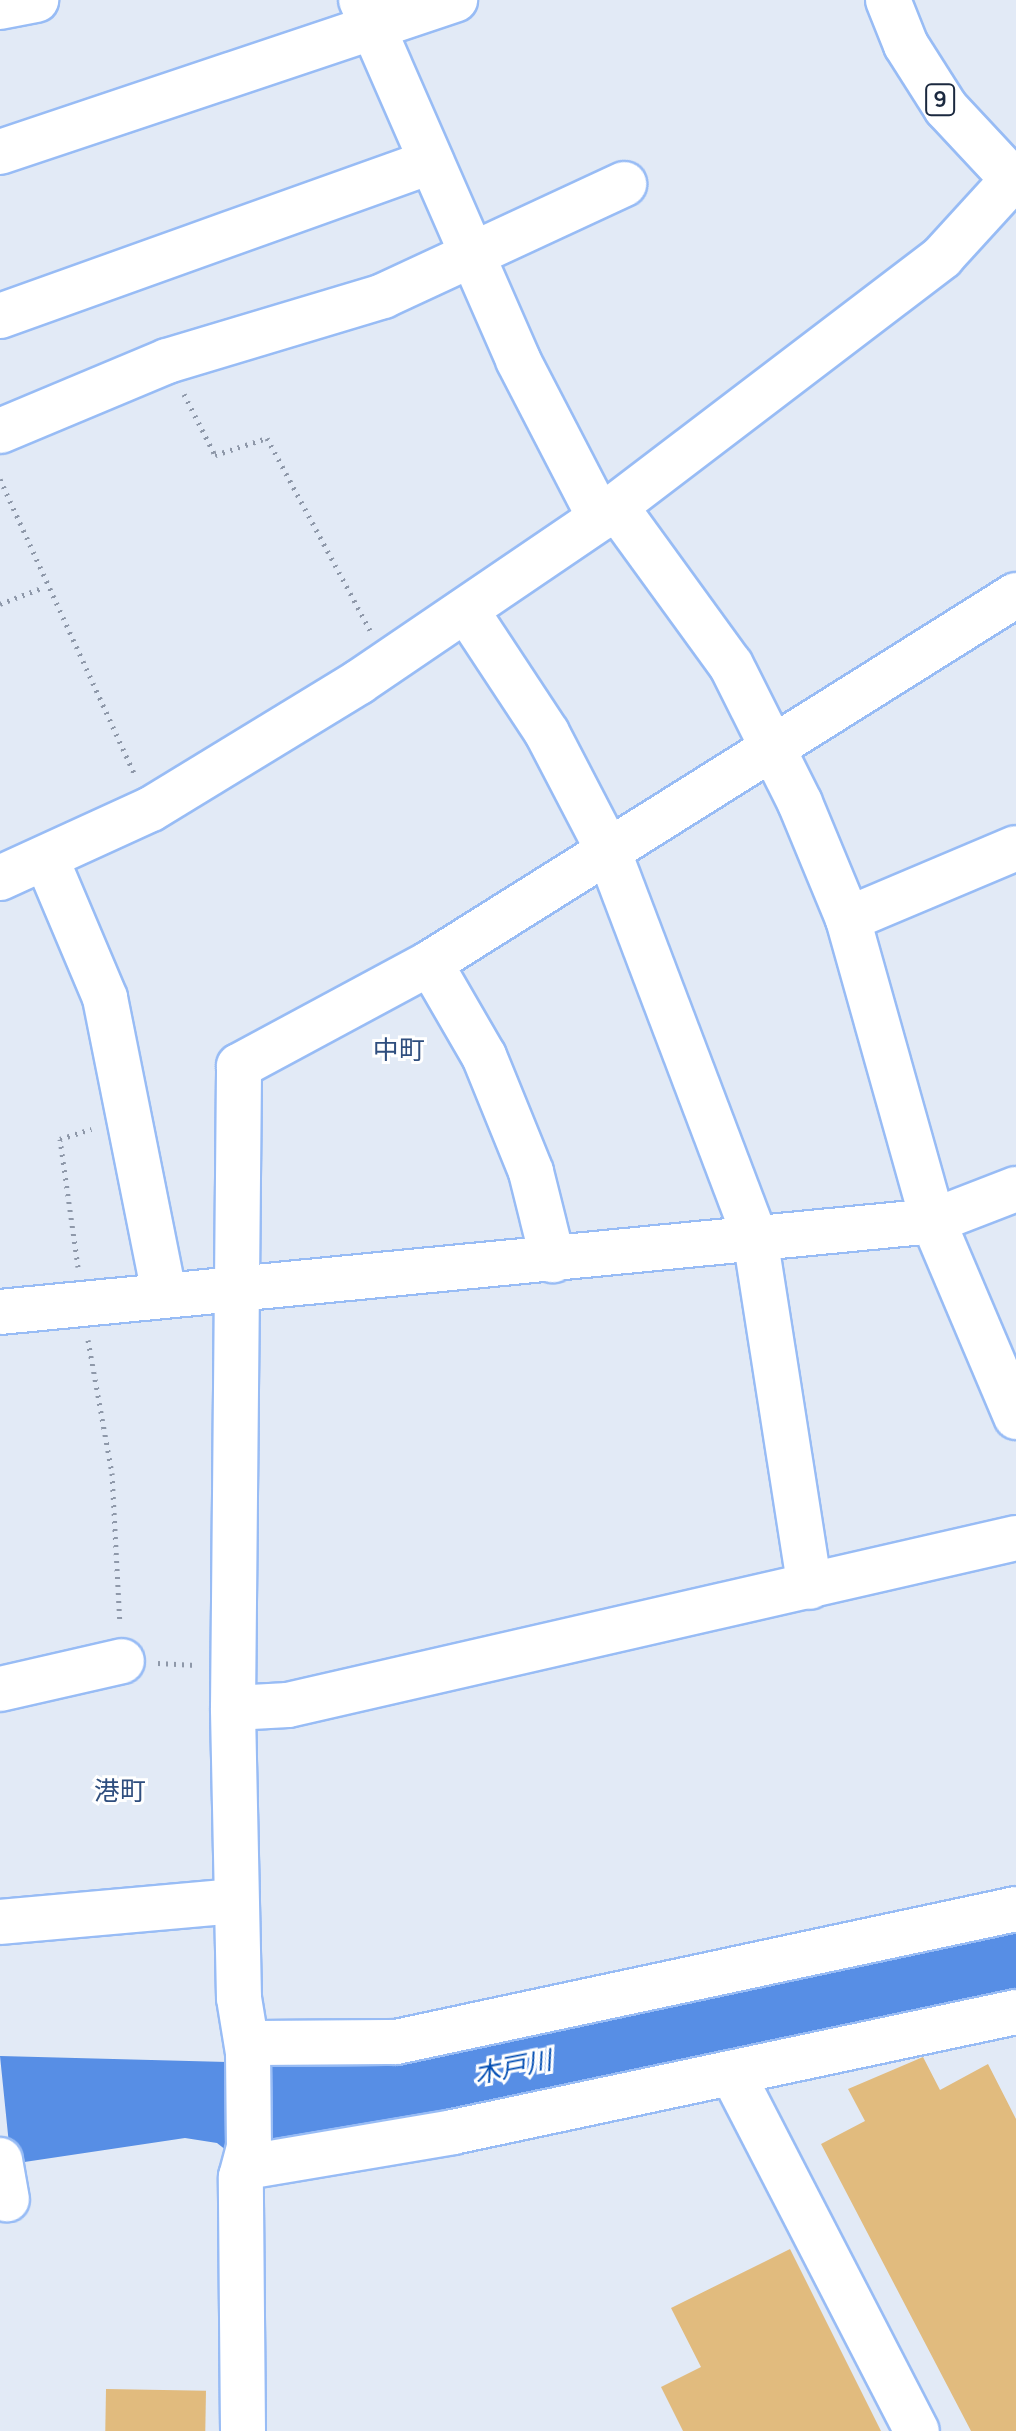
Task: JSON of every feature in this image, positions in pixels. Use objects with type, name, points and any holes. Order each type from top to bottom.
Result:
[{"type":"main road","points":[[0,7],[36,0]]},
{"type":"main road","points":[[0,152],[367,16],[455,0]]},
{"type":"main road","name":"9","points":[[888,0],[906,45],[946,108],[1015,180]]},
{"type":"main road","points":[[367,16],[472,256],[608,512],[731,665],[774,747],[848,919],[933,1221],[1016,1417]]},
{"type":"main road","points":[[0,316],[431,162]]},
{"type":"main road","points":[[0,878],[151,809],[387,663],[466,610],[608,512],[942,257],[1015,180]]},
{"type":"main road","points":[[0,431],[167,361],[288,329],[472,256],[624,184]]},
{"type":"main road","points":[[243,2431],[241,2177],[248,2157],[248,2048],[239,1998],[233,1688],[232,1286],[239,1066],[430,963],[1016,595]]},
{"type":"main road","points":[[466,610],[547,733],[608,850],[755,1237],[810,1587]]},
{"type":"main road","points":[[848,919],[1016,848]]},
{"type":"main road","points":[[46,858],[105,998],[133,1114],[164,1294]]},
{"type":"main road","points":[[430,963],[484,1056],[531,1172],[553,1260]]},
{"type":"main road","points":[[0,1312],[232,1286],[553,1260],[933,1221],[1016,1189]]},
{"type":"main road","points":[[233,1688],[288,1705],[1016,1538]]},
{"type":"main road","points":[[0,1689],[122,1661]]},
{"type":"main road","points":[[0,1922],[236,1901]]},
{"type":"main road","points":[[248,2048],[396,2042],[1016,1909]]},
{"type":"main road","points":[[248,2157],[453,2132],[1016,2012]]},
{"type":"main road","points":[[732,2073],[917,2431]]},
{"type":"path","points":[[167,361],[215,455],[267,438],[387,663]]},
{"type":"path","points":[[0,479],[44,587],[151,809]]},
{"type":"path","points":[[0,604],[44,587]]},
{"type":"path","points":[[133,1114],[60,1139],[72,1195],[81,1304],[112,1473],[122,1661],[233,1688]]},
{"type":"water","name":"木戸川","points":[[1016,1922],[1016,1997],[231,2154],[217,2143],[185,2138],[11,2164],[0,2056],[227,2062]]},
{"type":"building","points":[[923,2057],[940,2090],[988,2064],[1016,2119],[1016,2431],[971,2431],[821,2144],[865,2121],[848,2089]]},
{"type":"building","points":[[790,2249],[881,2431],[683,2431],[661,2387],[701,2367],[671,2308]]},
{"type":"building","points":[[106,2389],[206,2391],[205,2431],[105,2431]]},
{"type":"district","name":"中町","points":[[399,1050]]},
{"type":"district","name":"港町","points":[[120,1791]]}]
